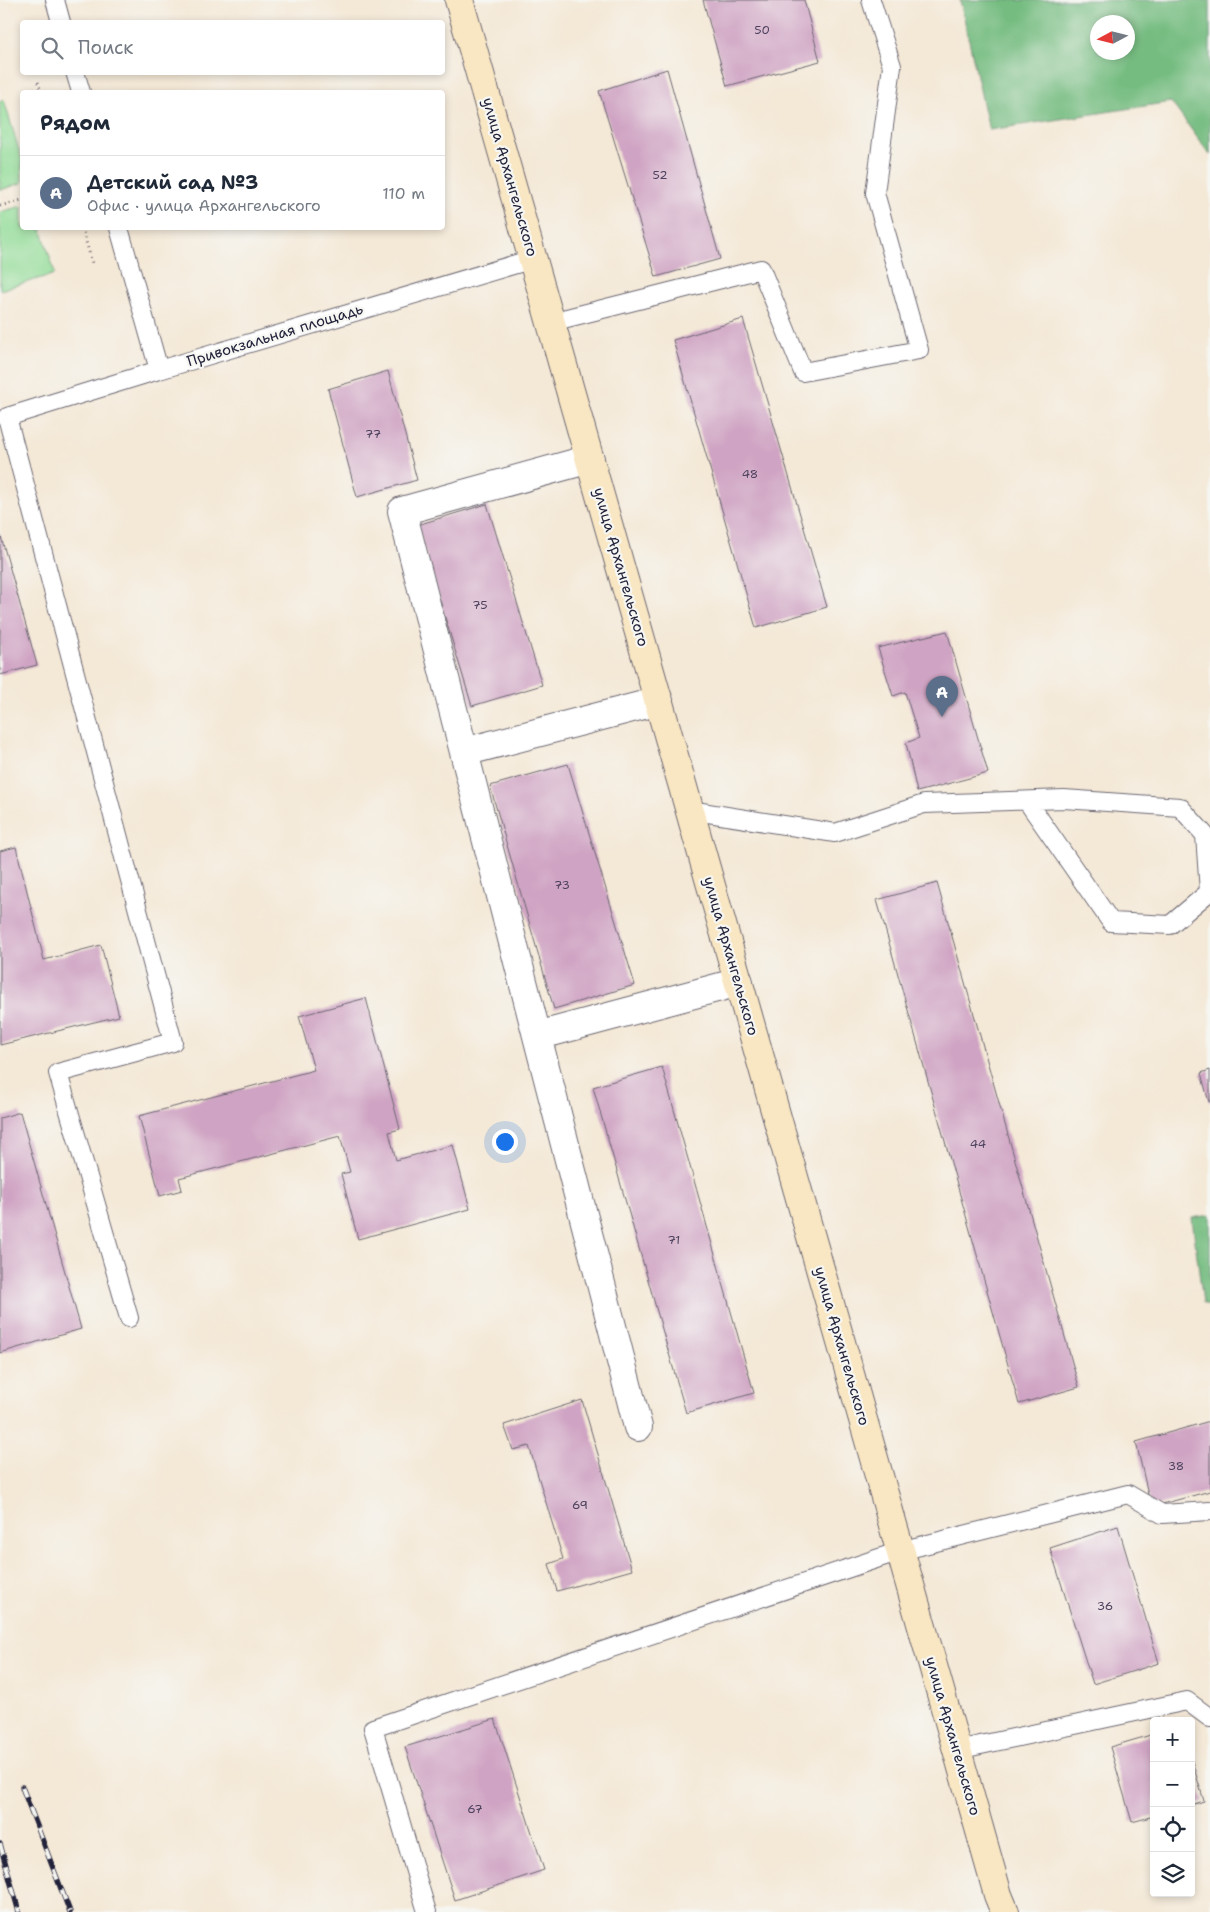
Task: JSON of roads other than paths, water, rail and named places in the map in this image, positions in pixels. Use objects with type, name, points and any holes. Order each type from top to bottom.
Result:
[{"type":"street","name":"улица Архангельского","points":[[459,0],[998,1895],[1005,1912]]},
{"type":"street","points":[[590,460],[402,511],[638,1428]]},
{"type":"street","points":[[464,752],[658,701]]},
{"type":"street","points":[[537,1036],[738,982]]},
{"type":"lane","points":[[55,0],[60,20]]},
{"type":"lane","points":[[551,322],[761,269],[802,372],[919,350],[875,193],[892,66],[871,0]]},
{"type":"lane","points":[[76,75],[80,90]]},
{"type":"lane","points":[[120,230],[159,370]]},
{"type":"lane","name":"Привокзальная площадь","points":[[130,1318],[58,1073],[173,1042],[7,417],[533,259]]},
{"type":"lane","points":[[690,810],[836,833],[924,804],[1064,799],[1180,807],[1205,835],[1209,892],[1170,925],[1111,922],[1027,801]]},
{"type":"lane","points":[[427,1912],[373,1728],[900,1551],[1128,1494],[1162,1514],[1210,1511]]},
{"type":"lane","points":[[957,1750],[1186,1701],[1210,1718]]},
{"type":"railway","points":[[22,1787],[70,1912]]},
{"type":"railway","points":[[0,1844],[19,1912]]},
{"type":"place","name":"Детский сад №3","points":[[942,717]]}]
